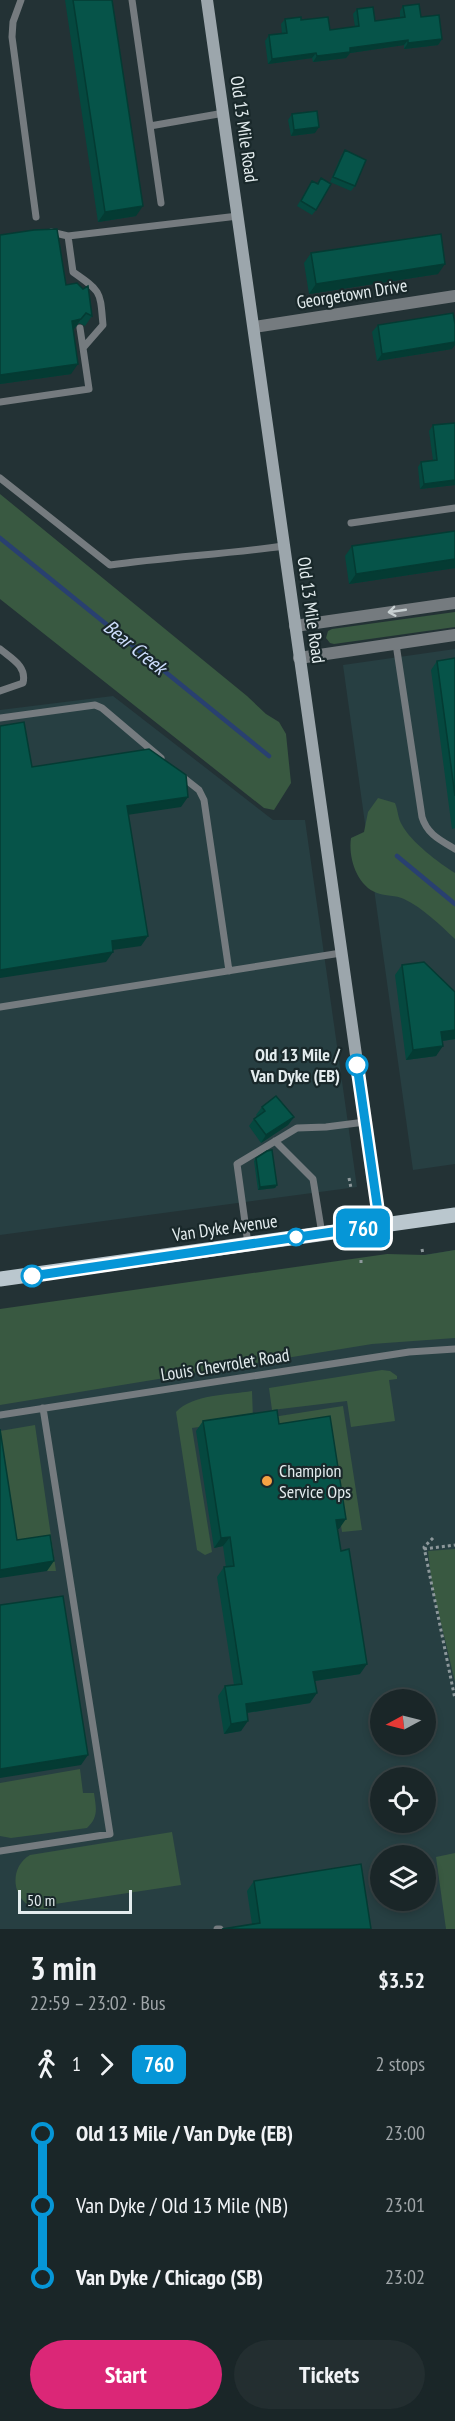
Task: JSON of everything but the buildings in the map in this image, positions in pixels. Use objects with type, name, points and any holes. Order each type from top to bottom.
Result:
[{"type":"main road","name":"Van Dyke Avenue","points":[[0,1279],[455,1215]]},
{"type":"street","name":"Old 13 Mile Road","points":[[207,0],[380,1225]]},
{"type":"street","name":"Georgetown Drive","points":[[254,327],[455,296]]},
{"type":"street","points":[[295,626],[455,603]]},
{"type":"street","points":[[299,658],[455,635]]},
{"type":"lane","points":[[21,0],[12,22],[12,38],[36,217]]},
{"type":"lane","points":[[132,0],[161,203]]},
{"type":"lane","points":[[150,126],[224,113]]},
{"type":"lane","points":[[45,232],[68,236],[238,216]]},
{"type":"lane","points":[[68,236],[74,282]]},
{"type":"lane","points":[[73,272],[96,288],[100,295],[103,325],[83,348]]},
{"type":"lane","points":[[0,402],[89,389],[80,328]]},
{"type":"lane","points":[[0,478],[110,566],[169,557],[212,556],[284,546]]},
{"type":"lane","points":[[351,523],[455,508]]},
{"type":"lane","points":[[396,644],[422,817],[431,835],[455,849]]},
{"type":"lane","points":[[0,648],[21,666],[25,675],[23,683],[0,691]]},
{"type":"lane","points":[[0,718],[95,705],[102,708],[164,760]]},
{"type":"lane","points":[[172,768],[199,790],[204,800],[230,971]]},
{"type":"lane","points":[[0,1006],[341,953]]},
{"type":"lane","points":[[248,1244],[237,1164],[297,1128],[365,1122]]},
{"type":"lane","points":[[276,1141],[313,1179],[322,1234]]},
{"type":"lane","name":"Louis Chevrolet Road","points":[[0,1415],[409,1352],[455,1349]]},
{"type":"lane","points":[[0,1851],[110,1834],[42,1408]]},
{"type":"path","points":[[349,1178],[351,1188]]},
{"type":"path","points":[[422,1249],[423,1254]]},
{"type":"path","points":[[424,1549],[433,1538]]},
{"type":"path","points":[[424,1549],[455,1545]]},
{"type":"path","points":[[424,1549],[455,1700]]},
{"type":"shaded area","points":[[455,649],[455,1164],[413,1170],[343,665]]},
{"type":"shaded area","points":[[113,696],[273,820],[305,820],[357,1187],[0,1235],[0,710]]},
{"type":"shaded area","points":[[455,1250],[455,1929],[0,1929],[0,1320]]},
{"type":"green space","points":[[0,494],[266,714],[279,722],[286,734],[291,783],[274,810],[264,808],[0,599]]},
{"type":"green space","points":[[455,612],[455,627],[334,644],[326,638],[328,631],[332,629]]},
{"type":"green space","points":[[378,798],[395,803],[406,832],[434,858],[455,873],[455,939],[418,907],[401,898],[377,893],[359,878],[351,854],[351,838],[364,832],[368,812]]},
{"type":"green space","points":[[455,1250],[455,1338],[372,1344],[0,1405],[0,1309],[387,1254],[425,1255]]},
{"type":"green space","points":[[382,1370],[390,1371],[397,1376],[397,1379],[389,1380],[395,1421],[351,1427],[347,1401],[272,1410],[269,1388]]},
{"type":"green space","points":[[252,1391],[253,1419],[192,1428],[212,1552],[205,1555],[197,1550],[176,1412],[183,1406],[201,1398]]},
{"type":"green space","points":[[343,1406],[362,1530],[342,1532],[325,1426],[275,1434],[273,1417]]},
{"type":"green space","points":[[35,1425],[56,1571],[47,1571],[43,1545],[10,1550],[0,1431]]},
{"type":"green space","points":[[455,1549],[455,1682],[432,1585],[428,1551]]},
{"type":"green space","points":[[80,1769],[83,1793],[94,1793],[96,1812],[87,1828],[11,1838],[0,1836],[0,1783]]},
{"type":"green space","points":[[172,1832],[181,1885],[55,1904],[47,1909],[30,1906],[18,1894],[17,1872],[19,1866],[30,1855]]},
{"type":"green space","points":[[455,1853],[455,1929],[446,1929],[436,1857]]},
{"type":"waterway","name":"Bear Creek","points":[[0,538],[269,756]]},
{"type":"waterway","name":"Bear Creek","points":[[397,856],[455,904]]},
{"type":"bus line","name":"760","points":[[32,1276],[380,1225],[357,1065]]},
{"type":"place","name":"Old 13 Mile / Van Dyke (EB)","points":[[357,1065]]},
{"type":"place","name":"Champion Service Ops","points":[[267,1481]]}]
